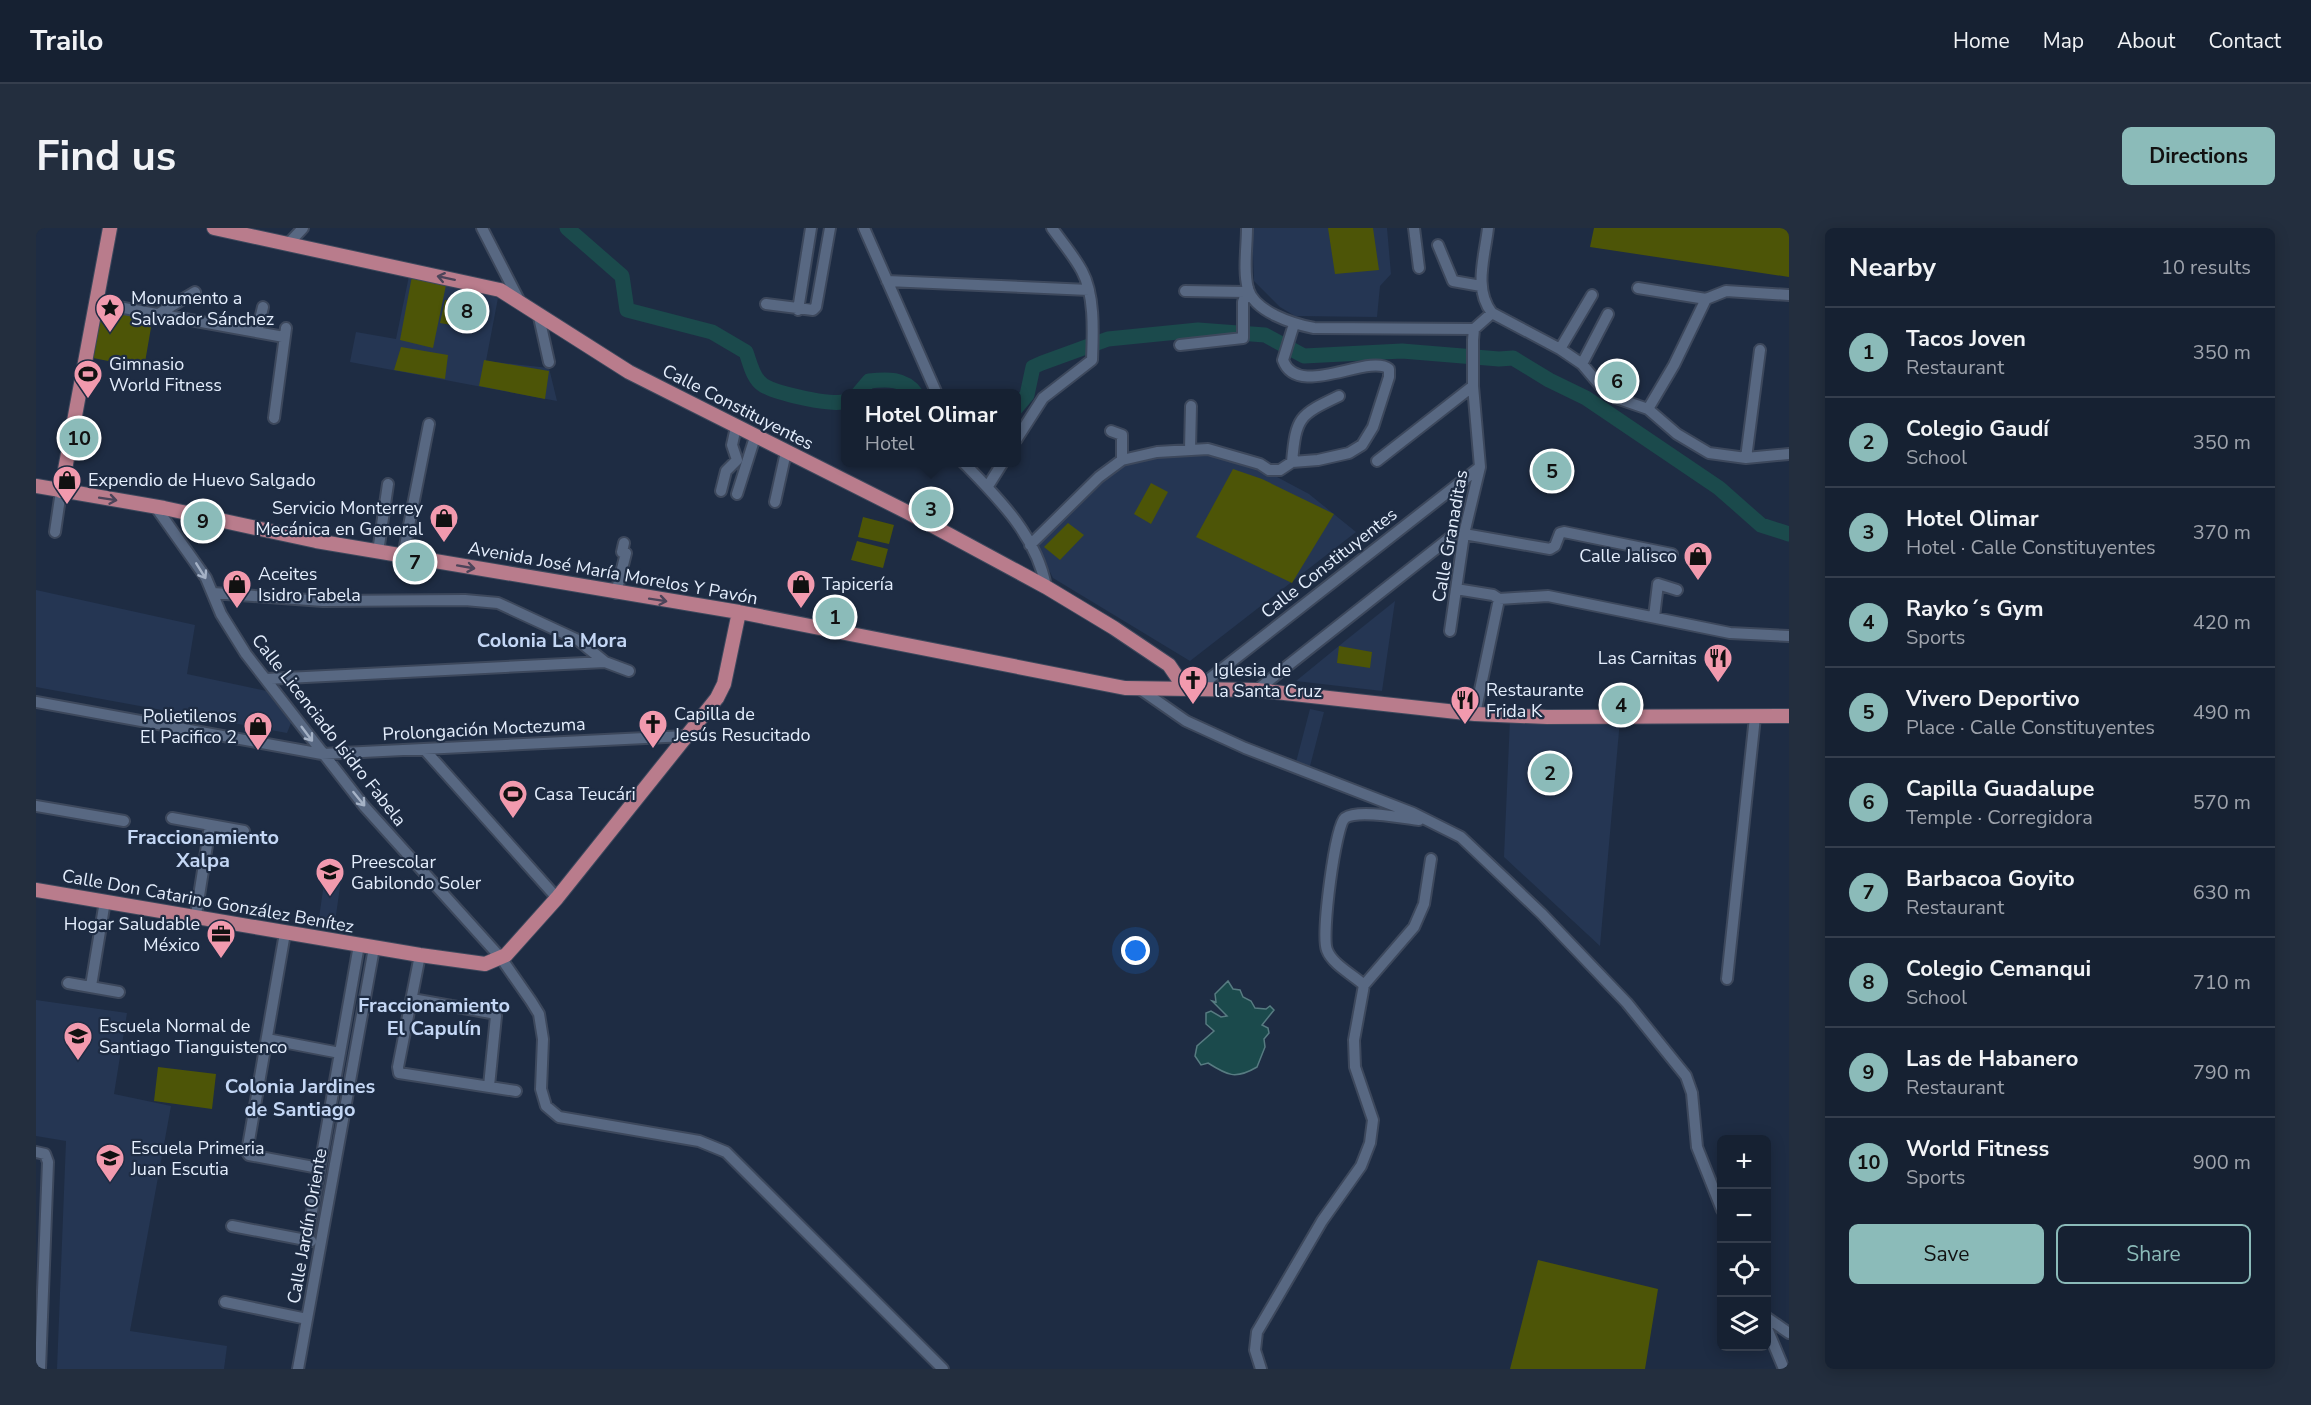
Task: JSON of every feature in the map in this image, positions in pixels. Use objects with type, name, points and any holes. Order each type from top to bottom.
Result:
[{"type":"main road","points":[[61,491],[110,228]]},
{"type":"main road","name":"Calle Constituyentes","points":[[214,228],[500,290],[539,317],[629,372],[754,437],[909,513],[1046,587],[1114,627],[1169,665],[1184,687]]},
{"type":"main road","name":"Avenida José María Morelos Y Pavón","points":[[36,486],[155,506],[316,541],[739,612],[1093,683],[1140,689],[1199,687],[1257,690],[1475,714],[1547,717],[1789,716]]},
{"type":"main road","points":[[501,958],[557,898],[710,709],[724,684],[739,612]]},
{"type":"main road","name":"Calle Don Catarino González Benítez","points":[[36,890],[196,915],[285,933],[476,964],[493,962],[501,958]]},
{"type":"street","points":[[289,243],[303,228]]},
{"type":"street","points":[[482,228],[521,303]]},
{"type":"street","points":[[798,310],[811,228]]},
{"type":"street","points":[[766,304],[798,310],[813,310],[816,306],[830,228]]},
{"type":"street","points":[[864,228],[936,389]]},
{"type":"street","points":[[1021,434],[1043,398],[1092,360],[1089,290],[1083,271],[1052,228]]},
{"type":"street","points":[[1180,345],[1243,339],[1247,228]]},
{"type":"street","points":[[1414,228],[1419,268]]},
{"type":"street","points":[[1488,228],[1481,286],[1485,304],[1492,313],[1560,349],[1582,364],[1611,395],[1648,409],[1677,434],[1709,453],[1746,458],[1789,454]]},
{"type":"street","points":[[1438,245],[1453,281],[1481,286]]},
{"type":"street","points":[[887,280],[1089,290]]},
{"type":"street","points":[[1638,288],[1706,299],[1726,291],[1789,295]]},
{"type":"street","points":[[1185,291],[1246,290],[1276,316],[1294,324],[1342,329],[1474,334],[1492,313]]},
{"type":"street","points":[[160,313],[195,292]]},
{"type":"street","points":[[1560,349],[1592,295]]},
{"type":"street","points":[[1648,409],[1674,364],[1694,318],[1706,299]]},
{"type":"street","points":[[96,303],[257,332],[285,332],[274,418]]},
{"type":"street","points":[[257,332],[263,307]]},
{"type":"street","points":[[1582,364],[1608,314]]},
{"type":"street","points":[[539,317],[549,362]]},
{"type":"street","points":[[1030,545],[1091,485],[1122,460],[1190,449],[1208,449],[1260,464],[1269,470],[1284,469],[1292,462],[1318,460],[1349,453],[1362,445],[1373,427],[1389,372],[1387,367],[1374,365],[1347,373],[1311,376],[1288,369],[1283,360],[1294,324]]},
{"type":"street","name":"Calle Granaditas","points":[[1450,631],[1464,534],[1480,467],[1473,386],[1474,334]]},
{"type":"street","points":[[1746,458],[1760,350]]},
{"type":"street","points":[[1377,461],[1473,386]]},
{"type":"street","points":[[1292,462],[1294,437],[1302,417],[1339,396]]},
{"type":"street","points":[[1190,449],[1191,406]]},
{"type":"street","points":[[403,556],[429,424]]},
{"type":"street","points":[[721,491],[726,471],[737,459],[732,445],[736,427]]},
{"type":"street","points":[[1110,431],[1122,435],[1122,460]]},
{"type":"street","points":[[737,494],[754,437]]},
{"type":"street","points":[[775,502],[786,452]]},
{"type":"street","points":[[968,467],[1002,501],[1030,545],[1046,587]]},
{"type":"street","points":[[988,486],[999,467]]},
{"type":"street","name":"Calle Constituyentes","points":[[1199,687],[1480,467]]},
{"type":"street","points":[[378,552],[388,484]]},
{"type":"street","points":[[55,532],[61,491]]},
{"type":"street","name":"Calle Licenciado Isidro Fabela","points":[[155,506],[195,561],[232,633],[322,754],[364,806],[501,958],[539,1014],[543,1039],[541,1089],[546,1106],[559,1117],[705,1143],[726,1152],[943,1369]]},
{"type":"street","points":[[1464,534],[1550,549],[1555,546],[1560,533],[1564,532],[1672,554]]},
{"type":"street","points":[[1257,690],[1452,536]]},
{"type":"street","points":[[616,593],[626,553],[622,552],[624,543]]},
{"type":"street","points":[[1654,617],[1658,584],[1677,590]]},
{"type":"street","points":[[1456,589],[1493,595],[1499,599],[1548,596],[1730,633],[1789,636]]},
{"type":"street","points":[[213,593],[323,601],[465,600],[498,603],[579,640],[605,662],[629,671]]},
{"type":"street","points":[[1475,714],[1499,599]]},
{"type":"street","points":[[266,679],[605,662]]},
{"type":"street","points":[[1140,689],[1186,721],[1245,748],[1433,822],[1461,837],[1541,913],[1627,1003],[1679,1066],[1692,1093],[1697,1147],[1717,1197]]},
{"type":"street","name":"Prolongación Moctezuma","points":[[36,702],[322,754],[686,736]]},
{"type":"street","points":[[1727,979],[1755,717]]},
{"type":"street","points":[[424,749],[557,898]]},
{"type":"street","points":[[36,806],[124,821]]},
{"type":"street","points":[[1364,985],[1333,960],[1326,948],[1328,888],[1338,828],[1345,819],[1355,815],[1433,822]]},
{"type":"street","points":[[172,818],[244,831]]},
{"type":"street","points":[[196,915],[210,826]]},
{"type":"street","points":[[1261,1369],[1256,1350],[1257,1332],[1322,1221],[1361,1166],[1370,1143],[1373,1120],[1355,1067],[1354,1040],[1364,985],[1414,927],[1424,904],[1431,859]]},
{"type":"street","points":[[91,986],[105,901]]},
{"type":"street","points":[[285,933],[247,1152],[249,1155],[320,1168]]},
{"type":"street","points":[[307,1240],[359,945]]},
{"type":"street","name":"Calle Jardín Oriente","points":[[298,1369],[374,948]]},
{"type":"street","points":[[420,955],[398,1067],[399,1073],[516,1091]]},
{"type":"street","points":[[68,983],[119,992]]},
{"type":"street","points":[[412,999],[491,1013],[496,1016],[489,1086]]},
{"type":"street","points":[[347,1012],[362,1015]]},
{"type":"street","points":[[267,1039],[340,1053]]},
{"type":"street","points":[[36,1152],[47,1157],[39,1318],[40,1369]]},
{"type":"street","points":[[232,1226],[321,1242]]},
{"type":"street","points":[[225,1302],[307,1319]]},
{"type":"street","points":[[1771,1320],[1789,1333]]},
{"type":"street","points":[[1771,1336],[1784,1369]]},
{"type":"shaded area","points":[[1252,228],[1387,228],[1391,274],[1380,286],[1377,317],[1295,316],[1280,307],[1254,281]]},
{"type":"shaded area","points":[[409,276],[498,298],[486,361],[549,368],[557,401],[350,362],[356,332],[396,339]]},
{"type":"shaded area","points":[[1213,450],[1260,468],[1309,494],[1356,532],[1190,661],[1053,578],[1036,544],[1122,460]]},
{"type":"shaded area","points":[[36,590],[195,625],[187,674],[271,692],[293,718],[287,733],[36,687]]},
{"type":"shaded area","points":[[1395,601],[1382,691],[1296,681],[1345,641]]},
{"type":"shaded area","points":[[1310,709],[1324,712],[1309,770],[1295,766]]},
{"type":"shaded area","points":[[1510,719],[1620,720],[1600,946],[1504,857]]},
{"type":"shaded area","name":"Preescolar Gabilondo Soler","points":[[325,876],[341,880],[334,929],[318,925]]},
{"type":"shaded area","points":[[1228,981],[1233,989],[1240,990],[1243,997],[1251,1001],[1255,1008],[1266,1009],[1270,1006],[1274,1010],[1262,1025],[1268,1028],[1269,1033],[1264,1039],[1265,1047],[1257,1067],[1237,1075],[1221,1071],[1208,1063],[1201,1065],[1195,1056],[1197,1046],[1214,1031],[1206,1024],[1206,1013],[1211,1011],[1221,1017],[1227,1016],[1212,1001],[1216,1002],[1215,994]]},
{"type":"shaded area","points":[[36,1000],[127,1013],[114,1094],[171,1106],[130,1331],[227,1346],[224,1369],[57,1369],[66,1141],[36,1136]]},
{"type":"green space","points":[[1328,228],[1373,228],[1379,270],[1335,274]]},
{"type":"green space","points":[[1594,228],[1789,228],[1789,277],[1590,247]]},
{"type":"green space","points":[[412,276],[446,285],[433,348],[400,340]]},
{"type":"green space","points":[[445,300],[478,306],[473,329],[440,323]]},
{"type":"green space","points":[[103,307],[153,316],[144,368],[93,358]]},
{"type":"green space","points":[[401,347],[448,355],[445,379],[394,370]]},
{"type":"green space","points":[[484,360],[549,371],[545,399],[479,386]]},
{"type":"green space","points":[[1233,469],[1262,479],[1334,514],[1292,583],[1196,537]]},
{"type":"green space","points":[[1151,483],[1168,492],[1151,524],[1134,514]]},
{"type":"green space","points":[[863,517],[894,525],[889,544],[858,537]]},
{"type":"green space","points":[[1068,523],[1084,535],[1060,560],[1044,547]]},
{"type":"green space","points":[[857,541],[888,549],[883,568],[851,560]]},
{"type":"green space","points":[[1339,646],[1372,652],[1370,668],[1337,663]]},
{"type":"green space","points":[[158,1067],[216,1074],[212,1109],[154,1101]]},
{"type":"green space","points":[[1538,1260],[1658,1289],[1645,1369],[1510,1369]]},
{"type":"waterway","points":[[567,228],[622,276],[627,310],[712,332],[746,352],[752,370],[763,385],[818,401],[841,402]]},
{"type":"waterway","points":[[1021,402],[1027,395],[1033,367],[1042,363],[1108,339],[1198,330],[1265,335],[1304,356],[1402,351],[1499,359],[1513,358],[1549,380],[1586,398],[1719,488],[1761,525],[1789,534]]},
{"type":"waterway","points":[[862,389],[869,381],[882,380],[901,382],[912,389]]},
{"type":"place","name":"Colegio Cemanqui","points":[[467,311]]},
{"type":"place","name":"Monumento a Salvador Sánchez","points":[[110,334]]},
{"type":"place","name":"Capilla Guadalupe","points":[[1617,381]]},
{"type":"place","name":"Gimnasio World Fitness","points":[[88,400]]},
{"type":"place","name":"World Fitness","points":[[79,438]]},
{"type":"place","name":"Vivero Deportivo","points":[[1552,471]]},
{"type":"place","name":"Expendio de Huevo Salgado","points":[[67,506]]},
{"type":"place","name":"Hotel Olimar","points":[[931,509]]},
{"type":"place","name":"Las de Habanero","points":[[203,521]]},
{"type":"place","name":"Servicio Monterrey Mecánica en General","points":[[444,544]]},
{"type":"place","name":"Barbacoa Goyito","points":[[415,562]]},
{"type":"place","name":"Calle Jalisco","points":[[1698,582]]},
{"type":"place","name":"Aceites Isidro Fabela","points":[[237,610]]},
{"type":"place","name":"Tapicería","points":[[801,610]]},
{"type":"place","name":"Tacos Joven","points":[[835,617]]},
{"type":"place","name":"Las Carnitas","points":[[1718,684]]},
{"type":"place","name":"Rayko´s Gym","points":[[1621,705]]},
{"type":"place","name":"Iglesia de la Santa Cruz","points":[[1193,706]]},
{"type":"place","name":"Restaurante Frida K","points":[[1465,726]]},
{"type":"place","name":"Capilla de Jesús Resucitado","points":[[653,750]]},
{"type":"place","name":"Polietilenos El Pacifico 2","points":[[258,752]]},
{"type":"place","name":"Colegio Gaudí","points":[[1550,773]]},
{"type":"place","name":"Casa Teucári","points":[[513,820]]},
{"type":"place","name":"Preescolar Gabilondo Soler","points":[[330,898]]},
{"type":"place","name":"Hogar Saludable México","points":[[221,960]]},
{"type":"place","name":"Escuela Normal de Santiago Tianguistenco","points":[[78,1062]]},
{"type":"place","name":"Escuela Primeria Juan Escutia","points":[[110,1184]]},
{"type":"district","name":"Colonia La Mora","points":[[552,640]]},
{"type":"district","name":"Fraccionamiento Xalpa","points":[[203,848]]},
{"type":"district","name":"Fraccionamiento El Capulín","points":[[434,1016]]},
{"type":"district","name":"Colonia Jardines de Santiago","points":[[300,1098]]}]
